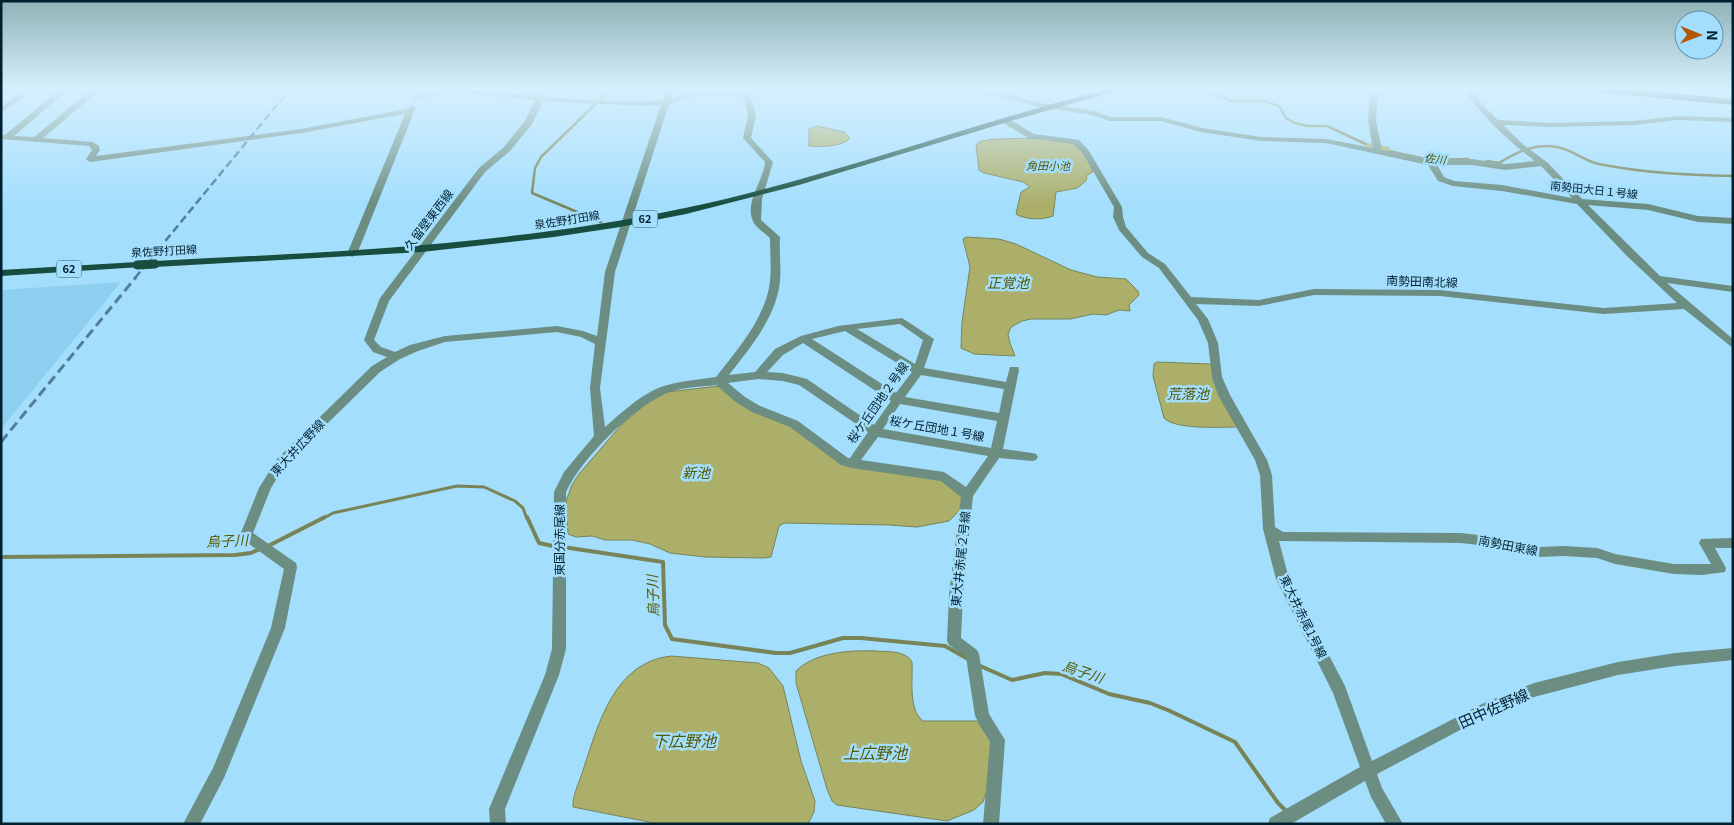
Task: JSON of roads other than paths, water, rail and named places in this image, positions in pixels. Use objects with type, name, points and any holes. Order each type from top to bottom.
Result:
[{"type":"main road","name":"泉佐野打田線","points":[[1,273],[352,254],[528,239],[626,223],[758,194],[984,128]]},
{"type":"street","points":[[4,137],[16,128]]},
{"type":"street","points":[[37,139],[51,128]]},
{"type":"street","points":[[4,137],[90,144],[95,146],[96,150],[90,158],[320,128]]},
{"type":"street","points":[[352,254],[403,128]]},
{"type":"street","name":"久留壁東西線","points":[[396,356],[376,350],[369,340],[384,300],[482,170],[507,149],[525,128]]},
{"type":"street","points":[[600,437],[595,388],[610,272],[657,128]]},
{"type":"street","points":[[719,381],[752,338],[774,287],[775,237],[757,221],[755,209],[758,194],[770,166],[769,162],[747,138],[749,128]]},
{"type":"street","name":"東大井赤尾1号線","points":[[1017,128],[1032,136],[1076,142],[1085,151],[1118,207],[1118,217],[1122,228],[1145,255],[1162,266],[1203,319],[1212,343],[1217,377],[1224,394],[1261,460],[1266,475],[1269,529],[1283,578],[1340,691],[1367,771],[1376,792],[1395,824]]},
{"type":"street","points":[[1191,128],[1261,139],[1326,141],[1377,149],[1432,163],[1472,162],[1505,167],[1542,163]]},
{"type":"street","points":[[1373,128],[1377,149]]},
{"type":"street","points":[[1502,128],[1523,149],[1542,163],[1630,254],[1686,306],[1733,345]]},
{"type":"street","name":"南勢田大日１号線","points":[[1432,163],[1441,179],[1453,183],[1511,189],[1564,200],[1648,207],[1698,218],[1733,221]]},
{"type":"street","points":[[1658,279],[1733,289]]},
{"type":"street","name":"南勢田南北線","points":[[1187,300],[1259,303],[1314,292],[1440,293],[1604,311],[1686,306]]},
{"type":"street","name":"桜ケ丘団地２号線","points":[[758,375],[779,352],[804,339],[848,328],[902,322],[929,339],[918,371],[852,464]]},
{"type":"street","points":[[848,328],[918,371],[1010,386]]},
{"type":"street","name":"東大井広野線","points":[[191,824],[219,773],[278,628],[291,566],[246,535],[271,475],[281,462],[376,369],[396,356],[414,348],[445,339],[557,329],[584,334],[601,342]]},
{"type":"street","points":[[804,339],[898,400],[1005,418]]},
{"type":"street","points":[[967,495],[996,453],[1014,370]]},
{"type":"street","name":"桜ケ丘団地１号線","points":[[600,437],[640,404],[662,391],[675,387],[758,375],[783,377],[804,382],[876,432],[996,453],[1032,457]]},
{"type":"street","name":"東大井赤尾２号線","points":[[719,381],[741,400],[756,409],[794,424],[845,462],[944,477],[967,495],[956,594],[954,641],[972,654],[982,716],[998,740],[991,824]]},
{"type":"street","name":"東国分赤尾線","points":[[498,824],[497,809],[552,675],[559,649],[560,492],[568,476],[600,437]]},
{"type":"street","name":"南勢田東線","points":[[1269,529],[1282,537],[1352,539],[1391,537],[1488,540],[1540,552],[1578,551],[1674,569],[1702,570],[1720,568],[1705,543],[1733,542]]},
{"type":"street","name":"田中佐野線","points":[[1286,818],[1367,771],[1506,700],[1563,681],[1642,664],[1733,654]]},
{"type":"water","points":[[824,128],[844,132],[850,138],[837,145],[809,146],[809,129]]},
{"type":"water","name":"角田小池","points":[[1037,138],[1070,143],[1082,151],[1093,172],[1087,175],[1086,181],[1077,188],[1056,192],[1053,216],[1034,219],[1020,216],[1016,214],[1021,192],[1030,187],[1023,182],[984,173],[979,170],[976,145],[981,141]]},
{"type":"water","name":"正覚池","points":[[966,237],[999,239],[1016,244],[1071,270],[1097,277],[1126,279],[1138,291],[1139,295],[1129,305],[1130,311],[1119,310],[1106,315],[1093,314],[1070,319],[1031,319],[1022,321],[1011,327],[1008,334],[1015,356],[974,354],[961,348],[962,322],[970,267],[963,239]]},
{"type":"water","name":"荒落池","points":[[1157,362],[1210,364],[1213,367],[1238,427],[1188,426],[1170,422],[1164,418],[1153,376],[1154,364]]},
{"type":"water","name":"新池","points":[[719,386],[793,425],[846,465],[940,480],[963,496],[964,503],[949,521],[917,527],[784,523],[779,526],[771,557],[764,558],[705,557],[670,553],[650,544],[632,540],[605,540],[592,536],[576,537],[568,534],[566,501],[572,485],[579,474],[622,424],[647,403],[667,392]]},
{"type":"water","name":"上広野池","points":[[876,651],[905,655],[912,662],[913,702],[918,716],[923,721],[977,721],[992,743],[990,781],[983,802],[974,810],[947,821],[837,805],[832,801],[796,683],[796,671],[823,656],[844,652]]},
{"type":"water","name":"下広野池","points":[[671,656],[758,663],[769,668],[783,686],[801,761],[815,801],[814,812],[808,824],[659,824],[573,807],[575,792],[596,732],[612,697],[623,682],[636,670],[652,661]]},
{"type":"waterway","points":[[571,128],[541,157],[535,168],[532,193],[601,222]]},
{"type":"waterway","name":"佐川","points":[[1330,128],[1372,147]]},
{"type":"waterway","name":"佐川","points":[[1487,161],[1499,163],[1526,149],[1549,146],[1567,150],[1593,162],[1633,170],[1733,176]]},
{"type":"waterway","name":"佐川","points":[[1372,147],[1384,150]]},
{"type":"waterway","name":"佐川","points":[[1384,150],[1430,160],[1468,159]]},
{"type":"waterway","name":"烏子川","points":[[322,519],[333,513],[457,486],[484,487],[515,501],[523,508],[527,519]]},
{"type":"waterway","name":"烏子川","points":[[268,546],[325,517]]},
{"type":"waterway","name":"烏子川","points":[[527,517],[539,543],[557,547]]},
{"type":"waterway","name":"烏子川","points":[[563,547],[663,562],[665,625],[672,639],[776,653],[790,653],[843,638],[861,638],[945,646],[968,659]]},
{"type":"waterway","name":"烏子川","points":[[1,557],[235,555],[251,553],[260,549]]},
{"type":"waterway","name":"烏子川","points":[[978,665],[1012,680],[1045,673],[1061,674],[1109,694],[1150,703],[1170,711],[1235,742],[1278,803],[1286,811]]},
{"type":"railway","points":[[135,278],[258,128]]},
{"type":"railway","points":[[1,442],[136,277]]}]
